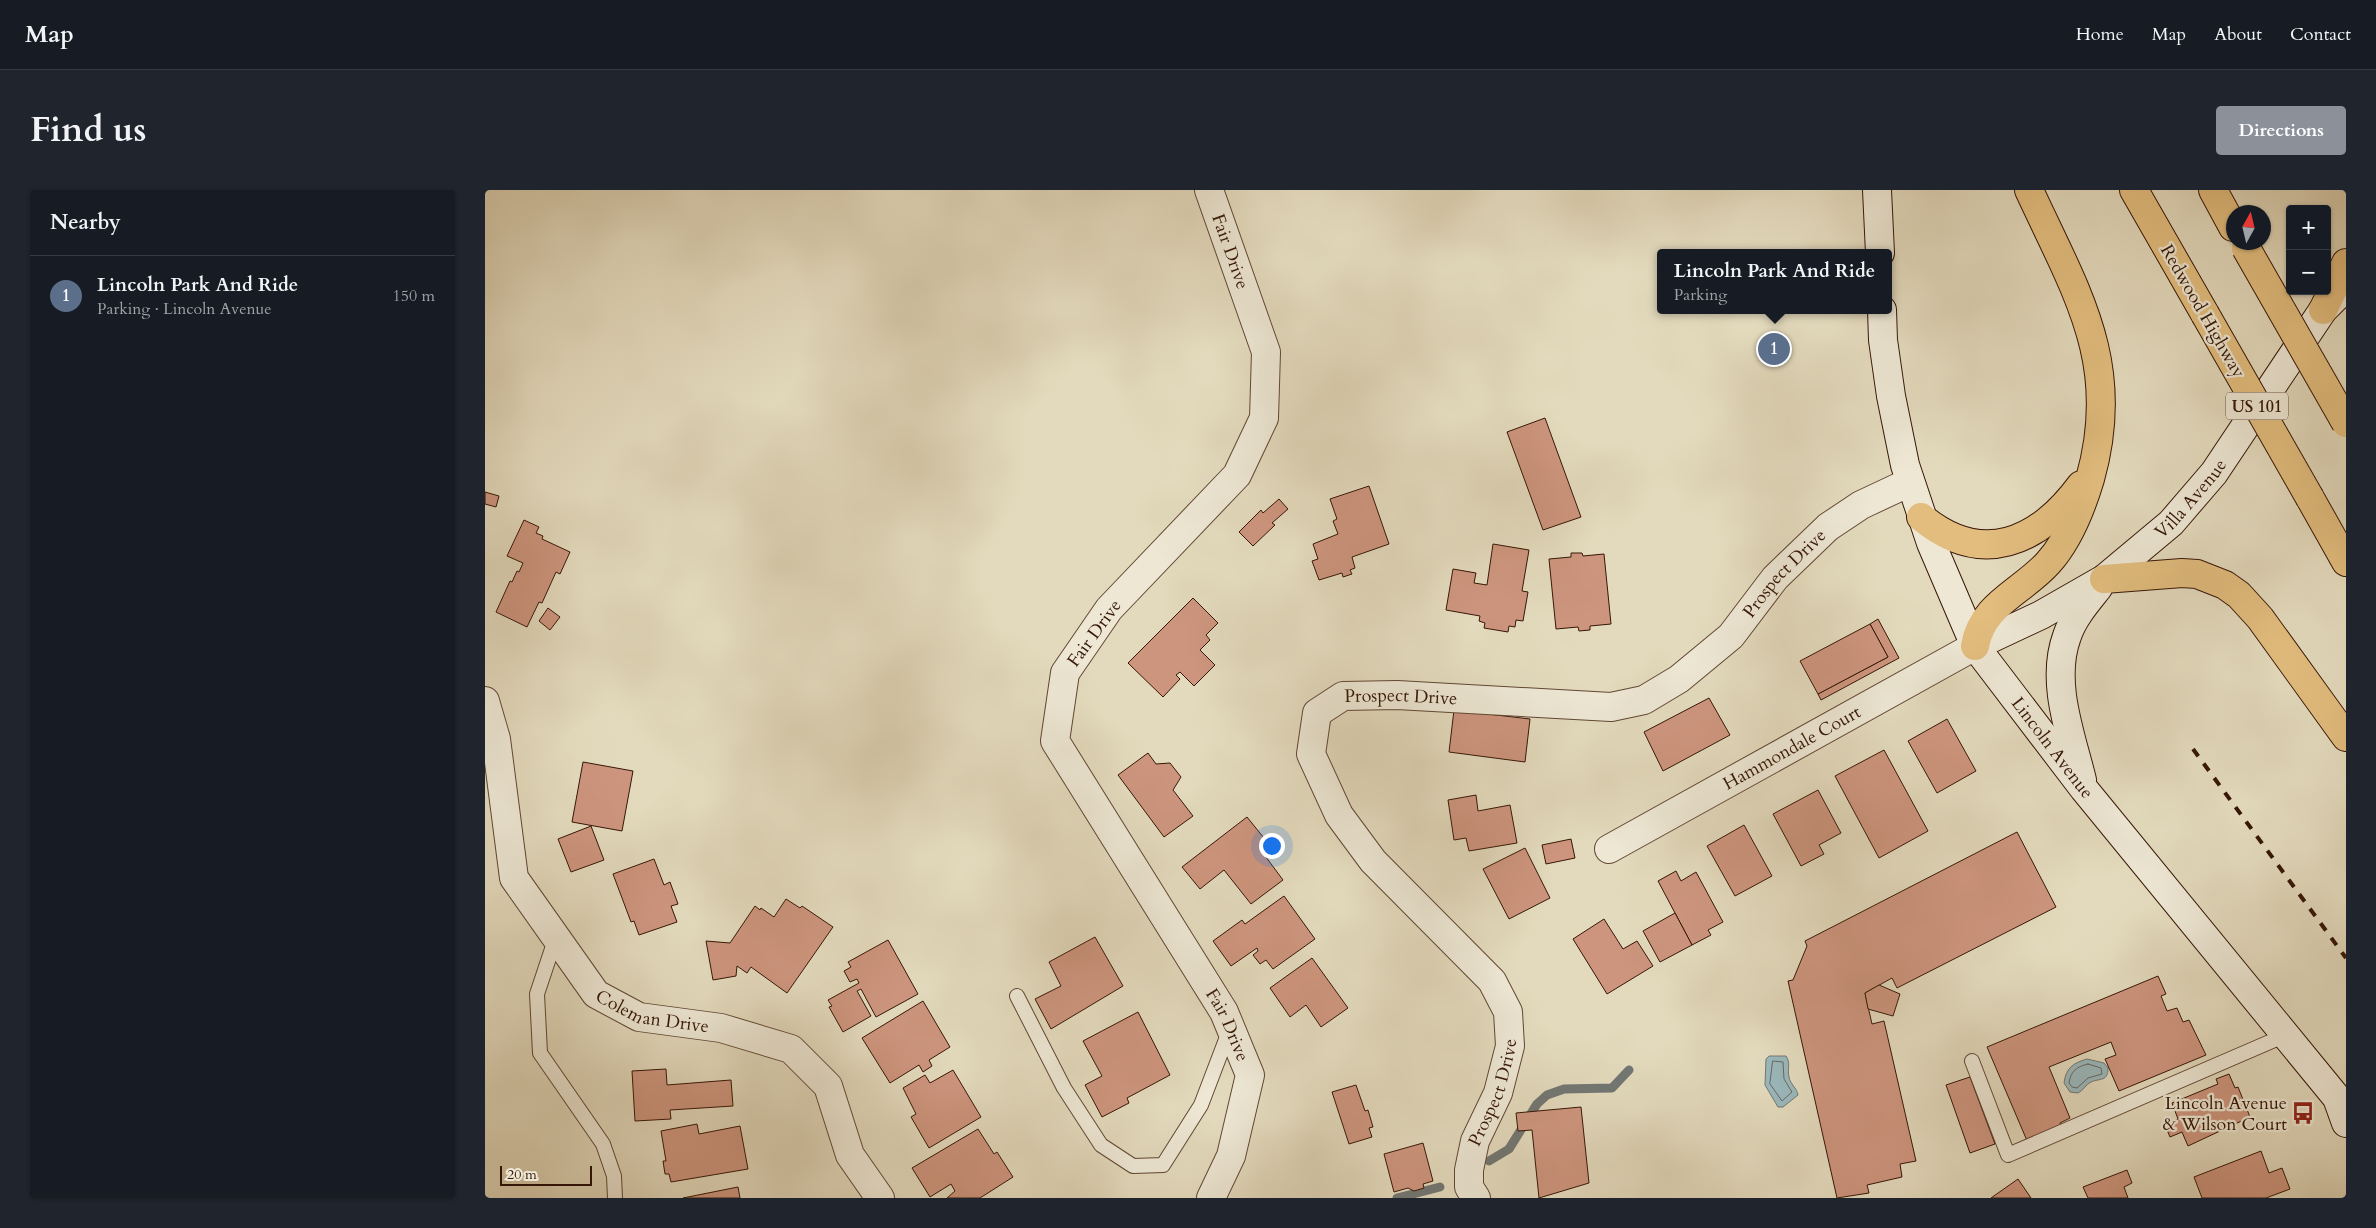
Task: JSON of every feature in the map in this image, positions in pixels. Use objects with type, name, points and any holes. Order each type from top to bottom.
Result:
[{"type":"highway","points":[[1975,646],[1979,629],[1988,613],[2036,574],[2060,548],[2079,512],[2093,467],[2102,420],[2102,398],[2097,354],[2074,288],[2029,190]]},
{"type":"highway","name":"Redwood Highway","points":[[2134,190],[2346,562]]},
{"type":"highway","points":[[2213,190],[2226,213]]},
{"type":"highway","points":[[2247,250],[2346,423]]},
{"type":"highway","points":[[2323,310],[2346,264]]},
{"type":"highway","points":[[1921,517],[1943,533],[1970,542],[1995,543],[2018,540],[2038,530],[2055,516],[2093,467]]},
{"type":"highway","points":[[2104,579],[2182,573],[2197,574],[2225,585],[2239,595],[2260,618],[2346,737]]},
{"type":"street","name":"Fair Drive","points":[[1209,190],[1266,352],[1264,418],[1237,475],[1109,609],[1065,672],[1055,741],[1224,1012],[1250,1075],[1231,1156],[1211,1198]]},
{"type":"street","points":[[1877,190],[1879,249]]},
{"type":"street","name":"Villa Avenue","points":[[1975,646],[2041,615],[2104,579],[2153,540],[2201,491],[2323,310],[2346,288]]},
{"type":"street","name":"Lincoln Avenue","points":[[1882,314],[1883,340],[1891,396],[1910,482],[1948,588],[1975,646],[2084,789],[2337,1098],[2346,1123]]},
{"type":"street","name":"Prospect Drive","points":[[1476,1198],[1469,1187],[1469,1170],[1475,1141],[1498,1093],[1510,1046],[1508,1012],[1492,982],[1373,861],[1339,815],[1311,754],[1317,713],[1343,696],[1397,694],[1611,707],[1644,700],[1679,680],[1731,636],[1775,578],[1828,527],[1861,505],[1910,482]]},
{"type":"street","points":[[2084,789],[2062,690],[2061,662],[2067,635],[2104,579]]},
{"type":"street","name":"Hammondale Court","points":[[1609,850],[1975,646]]},
{"type":"street","name":"Coleman Drive","points":[[485,700],[496,739],[515,878],[596,994],[639,1017],[721,1028],[791,1049],[828,1086],[850,1155],[880,1198]]},
{"type":"lane","points":[[556,936],[537,994],[540,1053],[603,1144],[614,1176],[615,1198]]},
{"type":"lane","points":[[1017,996],[1064,1088],[1101,1145],[1133,1166],[1163,1164],[1201,1105],[1231,1028]]},
{"type":"lane","points":[[1972,1061],[2008,1155],[2286,1035]]},
{"type":"water","points":[[1769,1056],[1786,1056],[1790,1079],[1798,1095],[1783,1107],[1778,1107],[1765,1085],[1766,1059]]},
{"type":"water","points":[[2087,1059],[2104,1063],[2108,1068],[2107,1076],[2089,1083],[2078,1093],[2070,1092],[2064,1083],[2066,1073],[2074,1064]]},
{"type":"building","points":[[1545,418],[1581,517],[1543,530],[1507,432]]},
{"type":"building","points":[[1369,486],[1389,544],[1352,557],[1355,568],[1350,570],[1352,574],[1343,577],[1342,573],[1319,580],[1312,561],[1318,559],[1313,544],[1338,534],[1333,521],[1337,519],[1330,499]]},
{"type":"building","points":[[485,492],[499,496],[496,507],[485,504]]},
{"type":"building","points":[[1279,499],[1288,509],[1272,523],[1275,525],[1253,546],[1239,532],[1261,510],[1263,513]]},
{"type":"building","points":[[524,520],[539,527],[536,533],[543,536],[542,539],[570,552],[560,574],[556,572],[542,603],[539,602],[527,627],[496,612],[510,581],[512,582],[523,563],[507,556]]},
{"type":"building","points":[[1493,544],[1529,550],[1522,591],[1528,592],[1523,621],[1516,620],[1515,627],[1509,626],[1508,632],[1484,628],[1485,623],[1479,621],[1480,616],[1446,610],[1453,569],[1476,573],[1474,583],[1487,585]]},
{"type":"building","points":[[1571,553],[1582,553],[1583,556],[1604,554],[1611,624],[1590,626],[1590,630],[1579,631],[1578,627],[1556,629],[1549,559],[1571,557]]},
{"type":"building","points":[[1193,598],[1218,623],[1206,635],[1210,640],[1200,650],[1215,665],[1194,686],[1180,672],[1176,675],[1180,679],[1163,697],[1128,663]]},
{"type":"building","points":[[548,608],[560,617],[550,630],[539,621]]},
{"type":"building","points":[[1878,619],[1899,658],[1821,700],[1818,694],[1888,657],[1870,624]]},
{"type":"building","points":[[1870,624],[1888,657],[1818,694],[1800,661]]},
{"type":"building","points":[[1709,698],[1730,735],[1663,771],[1644,732]]},
{"type":"building","points":[[1454,710],[1530,719],[1525,762],[1449,752]]},
{"type":"building","points":[[1947,719],[1976,771],[1937,793],[1908,741]]},
{"type":"building","points":[[1884,750],[1928,831],[1879,858],[1835,776]]},
{"type":"building","points":[[1148,753],[1156,764],[1170,763],[1181,777],[1173,790],[1193,816],[1164,837],[1118,775]]},
{"type":"building","points":[[583,762],[633,771],[622,831],[572,822]]},
{"type":"building","points":[[1818,790],[1841,833],[1819,845],[1824,854],[1801,866],[1773,814]]},
{"type":"building","points":[[1476,795],[1478,811],[1510,805],[1517,843],[1469,851],[1466,838],[1454,840],[1448,800]]},
{"type":"building","points":[[1247,817],[1268,843],[1260,849],[1283,880],[1251,904],[1224,870],[1200,889],[1182,867]]},
{"type":"building","points":[[1744,825],[1772,876],[1735,896],[1707,846]]},
{"type":"building","points":[[591,826],[604,860],[571,872],[558,839]]},
{"type":"building","points":[[2017,832],[2056,907],[1897,988],[1892,978],[1865,993],[1872,1024],[1884,1021],[1916,1161],[1900,1164],[1902,1177],[1867,1185],[1869,1193],[1837,1198],[1788,981],[1793,980],[1807,946],[1805,941]]},
{"type":"building","points":[[1571,839],[1575,858],[1546,864],[1542,845]]},
{"type":"building","points":[[1525,848],[1550,898],[1509,919],[1483,869]]},
{"type":"building","points":[[654,859],[664,885],[670,882],[678,904],[671,906],[677,922],[639,935],[634,921],[631,922],[613,874]]},
{"type":"building","points":[[1676,871],[1681,881],[1696,872],[1723,922],[1708,930],[1711,935],[1692,945],[1658,881]]},
{"type":"building","points":[[1284,896],[1315,939],[1273,969],[1266,960],[1260,964],[1253,955],[1258,951],[1257,948],[1231,966],[1213,941],[1242,920],[1245,924]]},
{"type":"building","points":[[786,899],[800,908],[802,906],[833,927],[787,993],[751,967],[747,973],[737,966],[736,976],[713,980],[706,941],[730,943],[755,906],[774,917]]},
{"type":"building","points":[[1675,913],[1692,945],[1660,962],[1643,931]]},
{"type":"building","points":[[1604,919],[1623,949],[1637,941],[1653,966],[1607,994],[1573,939]]},
{"type":"building","points":[[1095,937],[1123,986],[1051,1029],[1035,999],[1061,986],[1049,962]]},
{"type":"building","points":[[888,940],[918,994],[876,1017],[861,989],[857,991],[871,1016],[843,1032],[829,1007],[832,1006],[828,1000],[859,983],[857,979],[850,982],[844,971],[851,967],[848,962]]},
{"type":"building","points":[[1312,958],[1348,1008],[1321,1027],[1306,1005],[1290,1017],[1270,988]]},
{"type":"building","points":[[2158,976],[2166,994],[2161,996],[2167,1011],[2177,1008],[2183,1022],[2189,1020],[2206,1055],[2119,1091],[2105,1059],[2116,1055],[2111,1042],[2049,1067],[2070,1118],[2060,1123],[2062,1129],[2028,1143],[1987,1047]]},
{"type":"building","points":[[1879,985],[1900,994],[1893,1016],[1868,1009],[1865,993]]},
{"type":"building","points":[[923,1001],[950,1047],[929,1060],[932,1066],[923,1072],[919,1065],[890,1083],[862,1038]]},
{"type":"building","points":[[1138,1012],[1170,1075],[1127,1098],[1129,1103],[1102,1117],[1085,1085],[1102,1076],[1083,1041]]},
{"type":"building","points":[[666,1069],[667,1085],[731,1080],[733,1106],[670,1110],[671,1119],[635,1121],[632,1071]]},
{"type":"building","points":[[953,1070],[981,1117],[929,1148],[911,1117],[916,1114],[903,1088],[925,1075],[930,1083]]},
{"type":"building","points":[[2229,1074],[2235,1088],[2238,1087],[2250,1117],[2188,1146],[2182,1132],[2170,1137],[2165,1125],[2178,1119],[2172,1103],[2218,1084],[2216,1079]]},
{"type":"building","points":[[1970,1077],[1995,1144],[1970,1153],[1946,1085]]},
{"type":"building","points":[[1356,1085],[1365,1111],[1368,1110],[1373,1127],[1369,1128],[1372,1137],[1349,1144],[1332,1092]]},
{"type":"building","points":[[1581,1107],[1589,1183],[1539,1198],[1532,1130],[1518,1131],[1516,1113]]},
{"type":"building","points":[[697,1124],[699,1134],[740,1126],[748,1169],[671,1182],[669,1174],[665,1174],[663,1161],[666,1161],[661,1131]]},
{"type":"building","points":[[978,1129],[994,1154],[997,1152],[1013,1177],[980,1198],[947,1198],[955,1191],[951,1184],[930,1197],[912,1168]]},
{"type":"building","points":[[1423,1143],[1433,1181],[1423,1184],[1424,1188],[1414,1191],[1408,1188],[1394,1192],[1384,1154]]},
{"type":"building","points":[[2261,1151],[2269,1173],[2282,1168],[2290,1189],[2266,1198],[2202,1198],[2194,1177]]},
{"type":"building","points":[[2127,1170],[2132,1183],[2124,1187],[2128,1198],[2088,1198],[2083,1187]]},
{"type":"building","points":[[2018,1179],[2031,1198],[1991,1198]]},
{"type":"building","points":[[738,1187],[740,1198],[683,1198]]},
{"type":"waterway","points":[[1489,1161],[1509,1149],[1537,1104],[1547,1095],[1564,1089],[1612,1088],[1629,1070]]},
{"type":"waterway","points":[[1397,1198],[1440,1187]]},
{"type":"railway","points":[[2193,749],[2346,958]]},
{"type":"place","name":"Lincoln Park And Ride","points":[[1774,349]]},
{"type":"place","name":"Lincoln Avenue & Wilson Court","points":[[2303,1113]]}]
